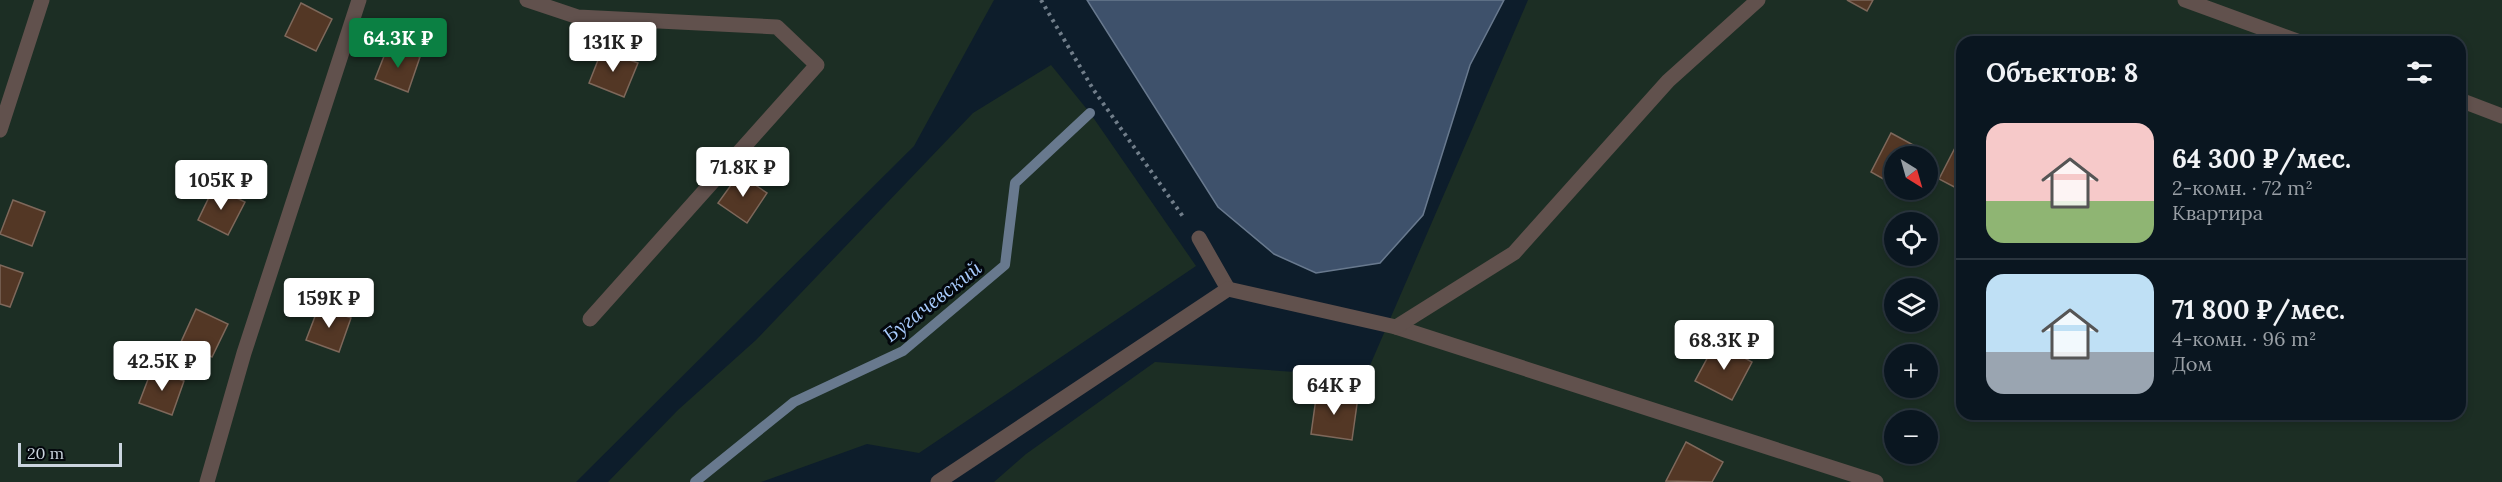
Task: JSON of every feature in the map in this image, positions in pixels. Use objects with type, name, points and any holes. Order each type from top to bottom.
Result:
[{"type":"lane","points":[[0,130],[42,0]]},
{"type":"lane","points":[[207,482],[244,352],[359,0]]},
{"type":"lane","points":[[527,0],[578,17],[777,27],[817,65],[590,320]]},
{"type":"lane","points":[[1396,327],[1514,253],[1668,81],[1758,0]]},
{"type":"lane","points":[[2185,0],[2284,36]]},
{"type":"lane","points":[[2466,102],[2502,116]]},
{"type":"lane","points":[[1199,238],[1228,289]]},
{"type":"lane","points":[[939,482],[1228,289],[1396,327],[1876,482]]},
{"type":"path","points":[[1041,0],[1093,89],[1199,238]]},
{"type":"green space","points":[[0,0],[994,0],[914,146],[576,482],[0,482]]},
{"type":"green space","points":[[1528,0],[2502,0],[2502,482],[994,482],[1026,454],[1155,362],[1365,377]]},
{"type":"green space","points":[[1051,65],[1090,113],[1196,266],[919,453],[867,444],[761,482],[608,482],[678,410],[756,340],[973,113]]},
{"type":"water","points":[[1087,0],[1504,0],[1470,65],[1423,215],[1380,263],[1316,273],[1274,254],[1218,207]]},
{"type":"building","points":[[1847,0],[1873,0],[1867,11]]},
{"type":"building","points":[[301,3],[332,19],[316,51],[285,36]]},
{"type":"building","points":[[388,46],[420,57],[408,92],[375,79]]},
{"type":"building","points":[[602,50],[638,63],[624,97],[589,83]]},
{"type":"building","points":[[1891,133],[1915,146],[1884,146]]},
{"type":"building","points":[[1956,146],[1956,188],[1939,179]]},
{"type":"building","points":[[1884,147],[1884,179],[1871,172]]},
{"type":"building","points":[[739,174],[767,193],[747,223],[718,203]]},
{"type":"building","points":[[214,187],[245,202],[228,235],[198,220]]},
{"type":"building","points":[[13,200],[45,212],[32,246],[0,234]]},
{"type":"building","points":[[0,265],[23,273],[10,307],[0,304]]},
{"type":"building","points":[[319,306],[351,318],[339,352],[306,340]]},
{"type":"building","points":[[196,309],[228,324],[212,357],[181,342]]},
{"type":"building","points":[[1716,342],[1752,362],[1732,400],[1695,381]]},
{"type":"building","points":[[152,369],[184,381],[172,415],[139,403]]},
{"type":"building","points":[[1317,391],[1358,397],[1352,440],[1311,434]]},
{"type":"building","points":[[1686,442],[1723,462],[1712,482],[1666,481]]},
{"type":"waterway","name":"Бугачевский","points":[[695,482],[794,402],[903,351],[1005,265],[1015,183],[1090,113]]}]
